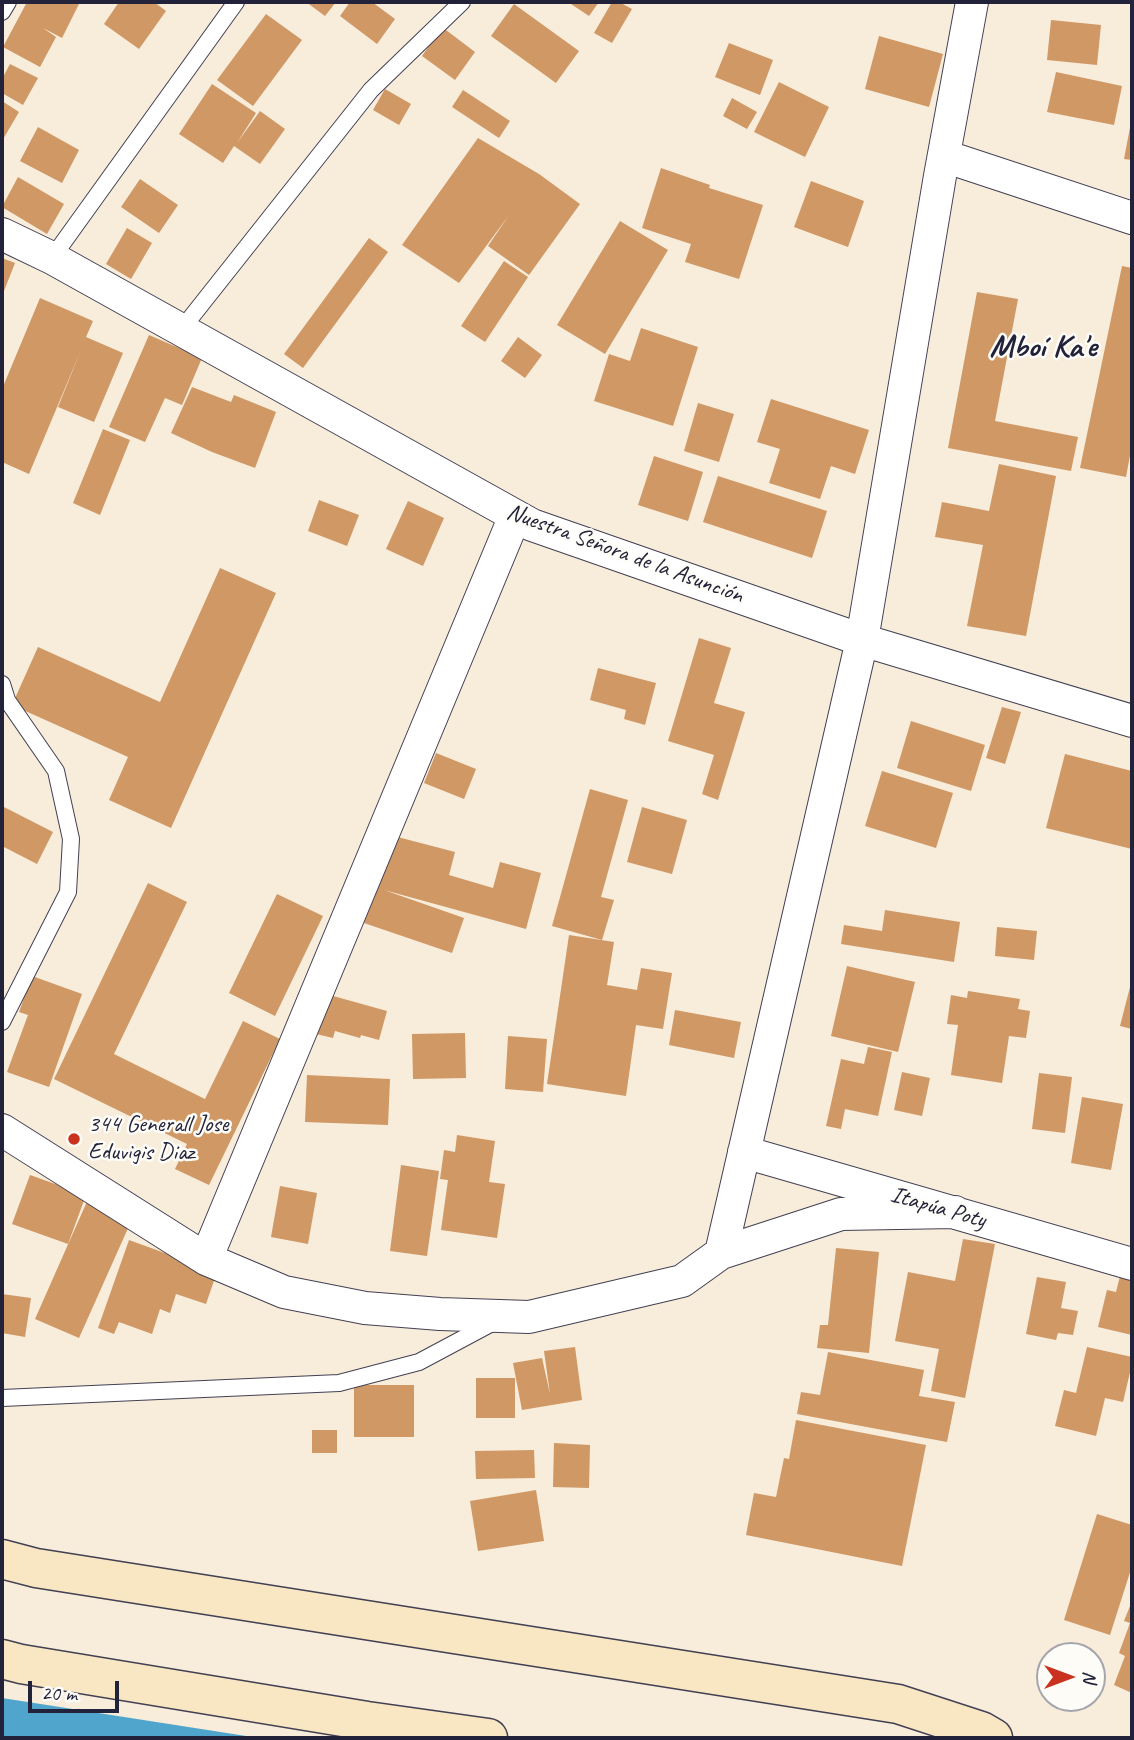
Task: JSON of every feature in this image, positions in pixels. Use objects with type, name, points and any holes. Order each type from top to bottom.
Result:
[{"type":"main road","points":[[2,1559],[36,1568],[898,1704],[981,1731],[993,1738]]},
{"type":"main road","points":[[2,1659],[341,1717],[488,1738]]},
{"type":"street","points":[[721,1253],[862,640],[972,2]]},
{"type":"street","points":[[944,156],[1132,218]]},
{"type":"street","name":"Nuestra Señora de la Asunción","points":[[2,234],[52,258],[515,516],[545,530],[862,640],[1132,721]]},
{"type":"street","points":[[206,1259],[515,516]]},
{"type":"street","points":[[2,1130],[206,1259],[284,1292],[365,1308],[529,1317],[682,1281],[721,1253],[841,1214],[955,1212]]},
{"type":"street","name":"Itapúa Poty","points":[[744,1152],[1132,1264]]},
{"type":"lane","points":[[2,12],[8,2]]},
{"type":"lane","points":[[52,258],[236,2]]},
{"type":"lane","points":[[181,330],[371,90],[462,2]]},
{"type":"lane","points":[[2,684],[7,700],[56,771],[71,839],[68,892],[2,1022]]},
{"type":"lane","points":[[2,1398],[339,1383],[419,1362],[506,1316]]},
{"type":"water","points":[[2,1698],[259,1738],[2,1738]]},
{"type":"building","points":[[27,2],[80,2],[62,38],[43,28],[56,37],[40,67],[3,47]]},
{"type":"building","points":[[119,2],[154,2],[166,11],[139,49],[104,24]]},
{"type":"building","points":[[306,2],[336,2],[325,16]]},
{"type":"building","points":[[350,2],[372,2],[395,19],[377,44],[340,16]]},
{"type":"building","points":[[568,2],[599,2],[589,16]]},
{"type":"building","points":[[612,2],[619,2],[632,9],[612,43],[594,33]]},
{"type":"building","points":[[514,4],[579,51],[556,83],[491,36]]},
{"type":"building","points":[[266,14],[302,40],[253,106],[217,80]]},
{"type":"building","points":[[1051,20],[1101,25],[1097,65],[1047,60]]},
{"type":"building","points":[[442,27],[475,52],[455,80],[422,56]]},
{"type":"building","points":[[879,36],[943,54],[929,107],[865,89]]},
{"type":"building","points":[[729,43],[773,60],[760,95],[715,77]]},
{"type":"building","points":[[10,64],[38,78],[23,105],[2,93],[2,79]]},
{"type":"building","points":[[1056,72],[1122,86],[1114,125],[1047,112]]},
{"type":"building","points":[[779,82],[829,107],[805,157],[754,132]]},
{"type":"building","points":[[212,84],[256,113],[237,143],[260,111],[285,129],[260,164],[234,146],[223,163],[179,134]]},
{"type":"building","points":[[385,89],[411,104],[399,125],[373,110]]},
{"type":"building","points":[[463,90],[510,121],[499,138],[452,107]]},
{"type":"building","points":[[732,98],[757,112],[747,129],[723,116]]},
{"type":"building","points":[[2,101],[19,112],[2,141]]},
{"type":"building","points":[[1132,122],[1132,160],[1124,159]]},
{"type":"building","points":[[38,127],[79,150],[62,183],[20,161]]},
{"type":"building","points":[[478,138],[539,174],[580,204],[529,275],[488,246],[509,215],[459,283],[402,245]]},
{"type":"building","points":[[661,168],[710,185],[709,188],[763,205],[739,279],[685,262],[691,244],[642,228]]},
{"type":"building","points":[[18,177],[64,204],[47,234],[2,207]]},
{"type":"building","points":[[140,179],[178,205],[159,233],[121,207]]},
{"type":"building","points":[[811,181],[864,201],[848,247],[794,227]]},
{"type":"building","points":[[620,221],[668,250],[605,354],[557,325]]},
{"type":"building","points":[[127,228],[152,243],[131,279],[106,264]]},
{"type":"building","points":[[369,238],[388,252],[303,368],[284,354]]},
{"type":"building","points":[[2,258],[15,263],[2,296]]},
{"type":"building","points":[[504,261],[528,277],[485,342],[461,326]]},
{"type":"building","points":[[1122,266],[1132,268],[1132,445],[1126,477],[1080,468]]},
{"type":"building","points":[[977,292],[1018,299],[995,421],[1078,437],[1071,471],[948,448]]},
{"type":"building","points":[[40,298],[93,321],[86,337],[123,353],[94,422],[58,407],[81,350],[29,474],[2,462],[2,389]]},
{"type":"building","points":[[641,328],[698,347],[673,426],[594,401],[609,354],[630,361]]},
{"type":"building","points":[[149,335],[202,358],[182,405],[165,398],[145,442],[109,427]]},
{"type":"building","points":[[518,337],[542,355],[525,378],[501,361]]},
{"type":"building","points":[[192,387],[231,402],[234,395],[276,412],[255,468],[171,433]]},
{"type":"building","points":[[771,399],[869,430],[855,474],[831,466],[820,499],[769,483],[780,449],[757,442]]},
{"type":"building","points":[[698,403],[734,414],[719,462],[684,451]]},
{"type":"building","points":[[103,429],[130,440],[100,515],[73,503]]},
{"type":"building","points":[[654,456],[703,472],[688,521],[638,505]]},
{"type":"building","points":[[999,464],[1056,476],[1026,636],[967,626],[983,545],[935,537],[942,502],[989,511]]},
{"type":"building","points":[[718,476],[827,511],[812,558],[703,522]]},
{"type":"building","points":[[319,500],[359,515],[347,546],[308,531]]},
{"type":"building","points":[[408,501],[444,518],[423,566],[386,549]]},
{"type":"building","points":[[220,568],[276,593],[171,828],[109,800],[128,757],[12,705],[38,647],[160,702]]},
{"type":"building","points":[[699,638],[731,648],[714,703],[745,712],[718,800],[702,794],[714,755],[668,741]]},
{"type":"building","points":[[598,668],[656,683],[645,725],[624,719],[626,710],[590,700]]},
{"type":"building","points":[[1002,707],[1021,712],[1005,764],[986,758]]},
{"type":"building","points":[[911,721],[985,745],[971,791],[897,768]]},
{"type":"building","points":[[436,753],[476,769],[464,799],[424,783]]},
{"type":"building","points":[[1065,754],[1132,771],[1132,849],[1046,828]]},
{"type":"building","points":[[882,771],[953,793],[936,848],[865,826]]},
{"type":"building","points":[[590,789],[628,800],[601,897],[614,900],[602,940],[552,926]]},
{"type":"building","points":[[2,806],[53,832],[37,864],[2,846]]},
{"type":"building","points":[[642,807],[687,820],[672,874],[627,862]]},
{"type":"building","points":[[390,835],[455,852],[449,875],[493,888],[500,862],[541,873],[526,929],[384,890],[464,918],[452,953],[364,923]]},
{"type":"building","points":[[148,883],[187,902],[114,1054],[205,1099],[243,1021],[280,1039],[209,1185],[175,1169],[187,1144],[54,1079]]},
{"type":"building","points":[[277,894],[323,916],[275,1016],[229,993]]},
{"type":"building","points":[[885,910],[960,922],[954,962],[841,944],[844,925],[882,931]]},
{"type":"building","points":[[997,927],[1037,931],[1034,960],[995,956]]},
{"type":"building","points":[[569,935],[614,942],[607,985],[637,990],[641,968],[672,973],[663,1029],[636,1025],[626,1096],[547,1084]]},
{"type":"building","points":[[847,966],[915,982],[898,1052],[831,1036]]},
{"type":"building","points":[[32,976],[82,994],[49,1087],[7,1072],[28,1015],[19,1012]]},
{"type":"building","points":[[1130,987],[1132,988],[1132,1029],[1120,1026]]},
{"type":"building","points":[[968,991],[1020,999],[1018,1009],[1030,1011],[1026,1038],[1009,1036],[1002,1083],[951,1075],[958,1025],[947,1024],[951,995],[967,998]]},
{"type":"building","points":[[326,994],[387,1011],[379,1040],[335,1031],[333,1038],[316,1034]]},
{"type":"building","points":[[675,1010],[741,1022],[734,1058],[669,1045]]},
{"type":"building","points":[[465,1033],[466,1078],[413,1079],[412,1034]]},
{"type":"building","points":[[508,1036],[547,1039],[543,1092],[505,1089]]},
{"type":"building","points":[[868,1047],[892,1052],[878,1116],[845,1109],[841,1129],[826,1126],[841,1059],[864,1064]]},
{"type":"building","points":[[902,1072],[930,1078],[922,1116],[894,1110]]},
{"type":"building","points":[[1039,1073],[1072,1077],[1065,1133],[1032,1129]]},
{"type":"building","points":[[307,1075],[390,1079],[388,1125],[305,1122]]},
{"type":"building","points":[[1082,1097],[1123,1104],[1111,1170],[1071,1163]]},
{"type":"building","points":[[457,1135],[495,1141],[489,1182],[505,1184],[497,1238],[441,1230],[448,1180],[440,1179],[444,1150],[455,1152]]},
{"type":"building","points":[[401,1165],[439,1171],[427,1256],[390,1251]]},
{"type":"building","points":[[30,1175],[86,1195],[68,1244],[12,1224]]},
{"type":"building","points":[[280,1186],[317,1193],[308,1244],[271,1237]]},
{"type":"building","points":[[89,1197],[133,1217],[79,1338],[35,1319]]},
{"type":"building","points":[[963,1239],[995,1244],[965,1398],[931,1391],[939,1349],[895,1341],[908,1272],[955,1281]]},
{"type":"building","points":[[129,1240],[217,1272],[206,1304],[176,1294],[170,1313],[160,1309],[152,1334],[119,1322],[114,1334],[98,1328]]},
{"type":"building","points":[[836,1248],[879,1252],[869,1353],[817,1348],[820,1325],[828,1325]]},
{"type":"building","points":[[1121,1272],[1132,1275],[1132,1335],[1098,1327],[1107,1290],[1116,1292]]},
{"type":"building","points":[[1037,1277],[1066,1282],[1061,1308],[1078,1311],[1073,1335],[1058,1333],[1056,1340],[1026,1334]]},
{"type":"building","points":[[2,1294],[31,1298],[25,1337],[2,1333]]},
{"type":"building","points":[[575,1347],[582,1400],[522,1410],[513,1363],[542,1358],[550,1394],[544,1351]]},
{"type":"building","points":[[1087,1347],[1132,1357],[1123,1402],[1105,1398],[1096,1436],[1055,1426],[1064,1390],[1076,1393]]},
{"type":"building","points":[[828,1352],[924,1370],[919,1396],[955,1402],[947,1442],[797,1414],[801,1392],[820,1395]]},
{"type":"building","points":[[476,1378],[515,1378],[515,1418],[476,1418]]},
{"type":"building","points":[[354,1385],[414,1385],[414,1437],[354,1437]]},
{"type":"building","points":[[796,1420],[926,1445],[902,1566],[746,1535],[754,1493],[776,1497],[784,1458],[789,1459]]},
{"type":"building","points":[[312,1430],[337,1430],[337,1453],[312,1453]]},
{"type":"building","points":[[554,1443],[590,1445],[589,1488],[553,1487]]},
{"type":"building","points":[[534,1450],[535,1478],[476,1479],[475,1451]]},
{"type":"building","points":[[536,1490],[544,1541],[478,1551],[470,1501]]},
{"type":"building","points":[[1097,1514],[1132,1525],[1132,1566],[1110,1635],[1064,1620]]},
{"type":"building","points":[[1132,1601],[1132,1693],[1114,1685],[1125,1656],[1119,1653],[1130,1623],[1124,1621]]},
{"type":"place","name":"344 Generall Jose Eduvigis Diaz","points":[[74,1139]]},
{"type":"district","name":"Mboí Ka'e","points":[[1043,348]]}]
